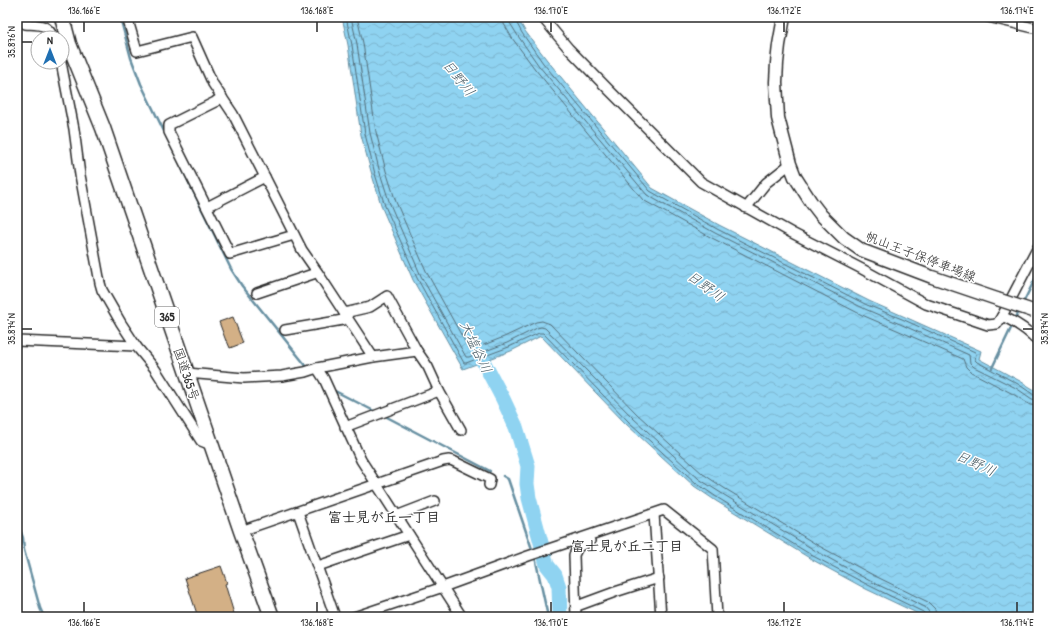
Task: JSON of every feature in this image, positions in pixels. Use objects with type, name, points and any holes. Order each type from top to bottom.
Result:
[{"type":"highway","name":"国道365号","points":[[62,17],[69,44],[103,128],[186,373],[272,617]]},
{"type":"main road","name":"帆山王子保停車場線","points":[[784,17],[778,45],[776,82],[778,118],[790,164],[795,177],[820,215],[844,238],[861,250],[932,277],[1036,312]]},
{"type":"street","points":[[21,17],[25,24],[41,25],[49,30]]},
{"type":"street","points":[[127,17],[137,51],[192,38],[212,84],[233,114],[302,250],[373,357]]},
{"type":"street","points":[[542,17],[609,90],[701,182],[746,208],[926,304],[988,325],[997,324],[1038,247]]},
{"type":"street","points":[[988,17],[1038,29]]},
{"type":"street","points":[[63,70],[74,129],[80,175],[102,290],[136,346],[155,369],[201,441],[211,445]]},
{"type":"street","points":[[222,97],[169,125],[169,132],[230,254],[294,235]]},
{"type":"street","points":[[746,208],[766,183],[790,164]]},
{"type":"street","points":[[207,207],[265,177]]},
{"type":"street","points":[[257,293],[317,272]]},
{"type":"street","points":[[285,330],[343,320],[346,315],[370,307],[387,296],[428,367],[439,391],[461,430]]},
{"type":"street","points":[[1002,316],[1015,322],[1035,338]]},
{"type":"street","points":[[17,341],[136,346]]},
{"type":"street","points":[[186,373],[244,378],[263,377],[305,372],[317,368],[373,357],[418,351]]},
{"type":"street","points":[[317,368],[324,379],[356,452],[462,617]]},
{"type":"street","points":[[346,427],[439,391]]},
{"type":"street","points":[[241,531],[443,461],[453,461],[490,479],[489,485]]},
{"type":"street","points":[[396,516],[435,501]]},
{"type":"street","points":[[354,617],[664,510],[713,549],[717,617]]},
{"type":"street","points":[[298,512],[335,617]]},
{"type":"street","points":[[654,514],[661,617]]},
{"type":"street","points":[[576,617],[577,606],[574,555],[578,547],[594,540],[606,530]]},
{"type":"street","points":[[318,566],[409,535]]},
{"type":"street","points":[[577,606],[659,578]]},
{"type":"water","name":"日野川","points":[[342,17],[517,17],[525,31],[547,60],[652,188],[719,225],[869,301],[981,351],[979,359],[1038,392],[1038,617],[925,617],[866,589],[811,559],[694,486],[626,424],[541,336],[511,351],[463,369],[413,280],[382,208],[361,135],[348,45]]},
{"type":"building","points":[[233,317],[243,343],[230,348],[219,322]]},
{"type":"building","points":[[221,566],[227,583],[225,584],[235,617],[198,617],[185,578]]},
{"type":"waterway","points":[[120,17],[131,58],[141,84],[231,269],[242,286],[307,367]]},
{"type":"waterway","points":[[1023,303],[1038,273]]},
{"type":"waterway","points":[[1015,319],[1020,310]]},
{"type":"waterway","points":[[992,368],[1013,324]]},
{"type":"waterway","name":"大塩谷川","points":[[474,344],[516,427],[528,466],[527,484],[529,498],[547,565],[555,575],[559,587],[560,617]]},
{"type":"waterway","points":[[335,391],[376,412]]},
{"type":"waterway","points":[[383,415],[490,471]]},
{"type":"waterway","points":[[503,476],[508,479],[533,552]]},
{"type":"waterway","points":[[17,521],[23,538],[24,550],[40,608],[44,617]]},
{"type":"waterway","points":[[535,557],[548,617]]},
{"type":"district","name":"富士見が丘一丁目","points":[[384,517]]},
{"type":"district","name":"富士見が丘二丁目","points":[[627,546]]}]
